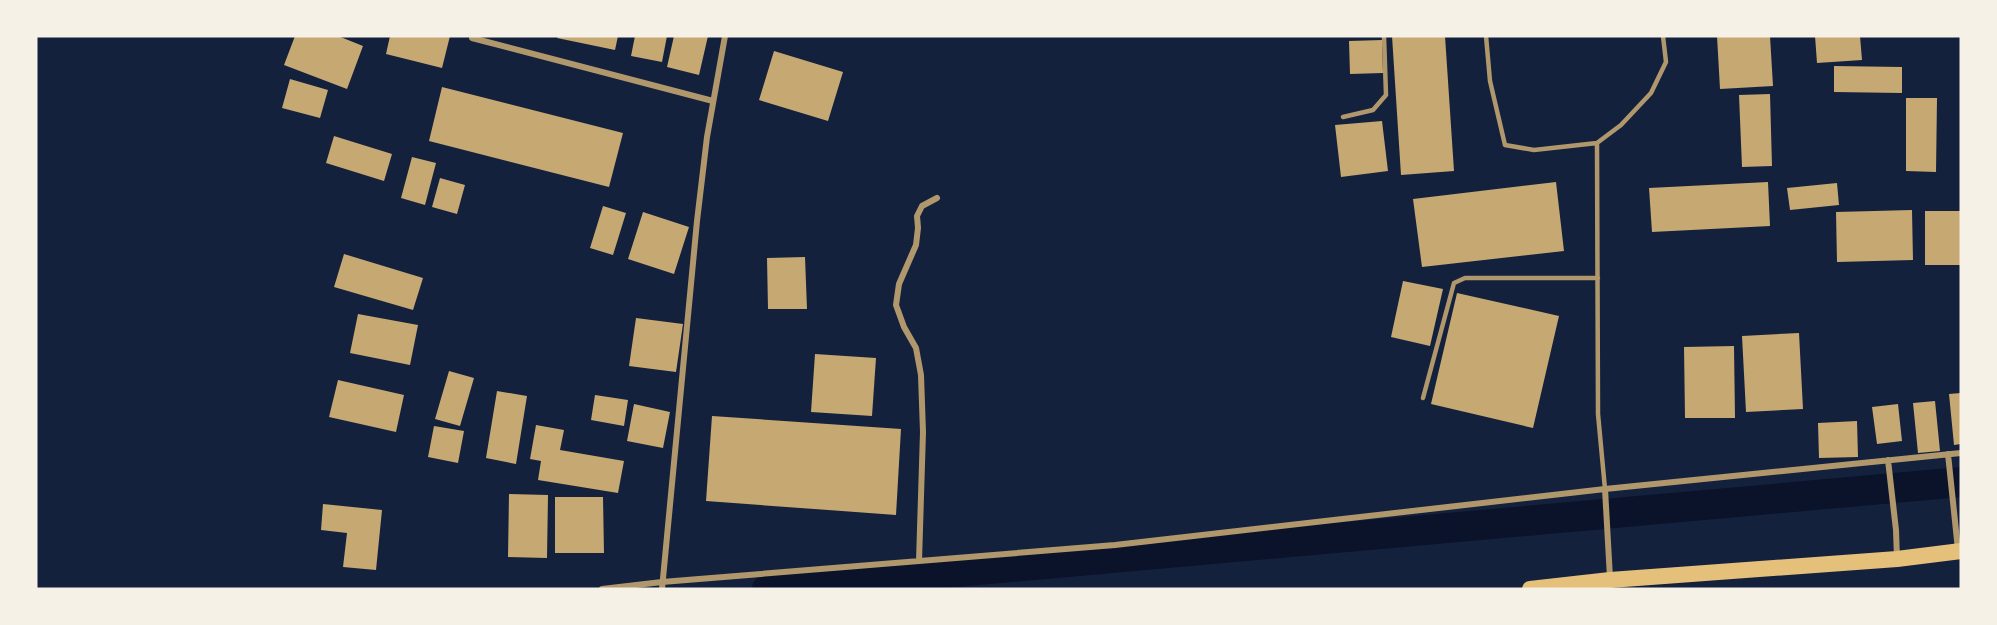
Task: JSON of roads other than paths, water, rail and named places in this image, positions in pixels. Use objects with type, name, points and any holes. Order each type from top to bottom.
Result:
[{"type":"highway","points":[[1530,589],[1610,580],[1897,559],[1960,551]]},
{"type":"street","points":[[662,585],[697,221],[712,101],[724,36]]},
{"type":"street","points":[[472,38],[712,101]]},
{"type":"street","points":[[919,561],[923,432],[921,375],[916,348],[904,327],[896,305],[899,284],[916,244],[917,216],[922,206],[938,198]]},
{"type":"street","points":[[602,589],[1115,545],[1605,489],[1961,453]]},
{"type":"street","points":[[1948,454],[1960,551]]},
{"type":"street","points":[[1888,460],[1897,559]]},
{"type":"street","points":[[1605,489],[1610,580]]},
{"type":"lane","points":[[1343,117],[1373,110],[1386,95],[1384,36]]},
{"type":"lane","points":[[1486,36],[1490,81],[1505,145],[1534,150],[1597,142],[1621,125],[1651,93],[1666,62],[1663,36]]},
{"type":"lane","points":[[1597,142],[1598,414],[1605,489]]},
{"type":"lane","points":[[1423,398],[1454,283],[1465,278],[1598,278]]},
{"type":"waterway","points":[[767,589],[1961,482]]}]
